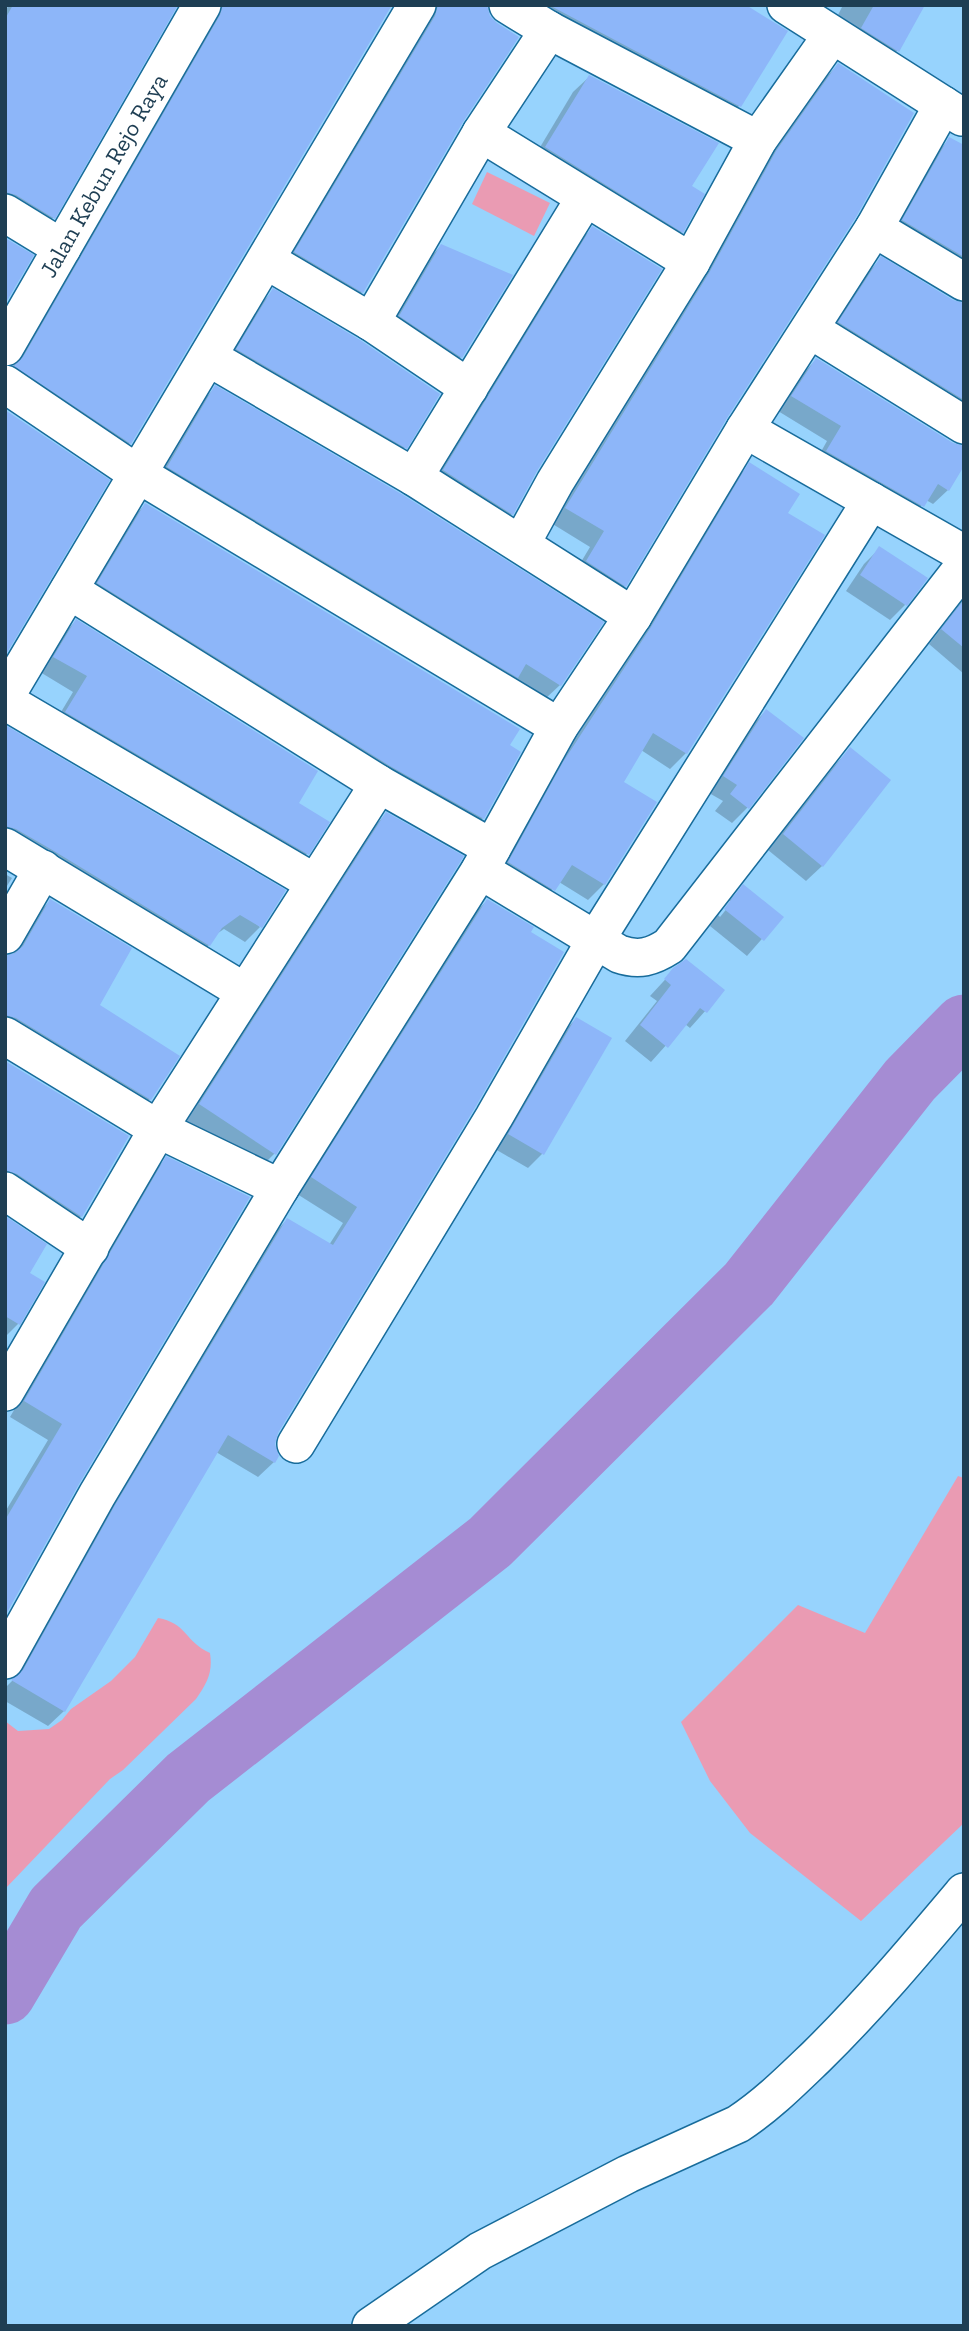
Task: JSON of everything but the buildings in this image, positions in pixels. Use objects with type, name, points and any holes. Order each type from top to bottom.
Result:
[{"type":"street","name":"Jalan Kebun Rejo Raya","points":[[5,347],[202,5]]},
{"type":"street","points":[[315,883],[5,699],[417,5]]},
{"type":"street","points":[[508,5],[549,30],[758,140]]},
{"type":"street","points":[[5,1660],[97,1495],[280,1188],[486,859],[559,727],[632,616],[745,429],[953,112],[826,22],[786,5]]},
{"type":"street","points":[[522,544],[555,482],[691,262],[826,22]]},
{"type":"street","points":[[371,322],[481,133],[549,30]]},
{"type":"street","points":[[481,133],[691,262]]},
{"type":"street","points":[[414,477],[585,198]]},
{"type":"street","points":[[5,213],[62,248]]},
{"type":"street","points":[[874,229],[964,282]]},
{"type":"street","points":[[266,260],[371,322],[469,388]]},
{"type":"street","points":[[811,330],[964,425]]},
{"type":"street","points":[[208,357],[414,477],[632,616]]},
{"type":"street","points":[[5,384],[138,474],[559,727]]},
{"type":"street","points":[[745,429],[964,554]]},
{"type":"street","points":[[296,1444],[494,1117],[595,941],[871,501]]},
{"type":"street","points":[[69,590],[379,784],[486,859],[595,941],[619,954],[636,959],[656,954],[669,946],[964,566]]},
{"type":"street","points":[[5,1392],[17,1343],[90,1248],[158,1129],[379,784]]},
{"type":"street","points":[[5,847],[245,992]]},
{"type":"street","points":[[5,935],[43,869]]},
{"type":"street","points":[[5,1036],[158,1129],[280,1188]]},
{"type":"street","points":[[5,1191],[90,1248]]},
{"type":"street","points":[[371,2326],[480,2251],[628,2174],[738,2124],[752,2115],[780,2092],[864,2010],[964,1892]]},
{"type":"shaded area","points":[[487,172],[550,203],[534,236],[472,204]]},
{"type":"shaded area","points":[[958,1476],[964,1478],[964,1823],[861,1921],[750,1833],[710,1781],[681,1722],[798,1605],[865,1633]]},
{"type":"shaded area","points":[[158,1618],[168,1620],[181,1628],[195,1644],[210,1653],[210,1672],[203,1688],[196,1699],[123,1770],[110,1779],[5,1889],[5,1721],[18,1731],[49,1729],[71,1709],[111,1681],[135,1657]]},
{"type":"waterway","points":[[5,1994],[56,1908],[188,1778],[490,1542],[749,1284],[910,1080],[964,1025]]}]
